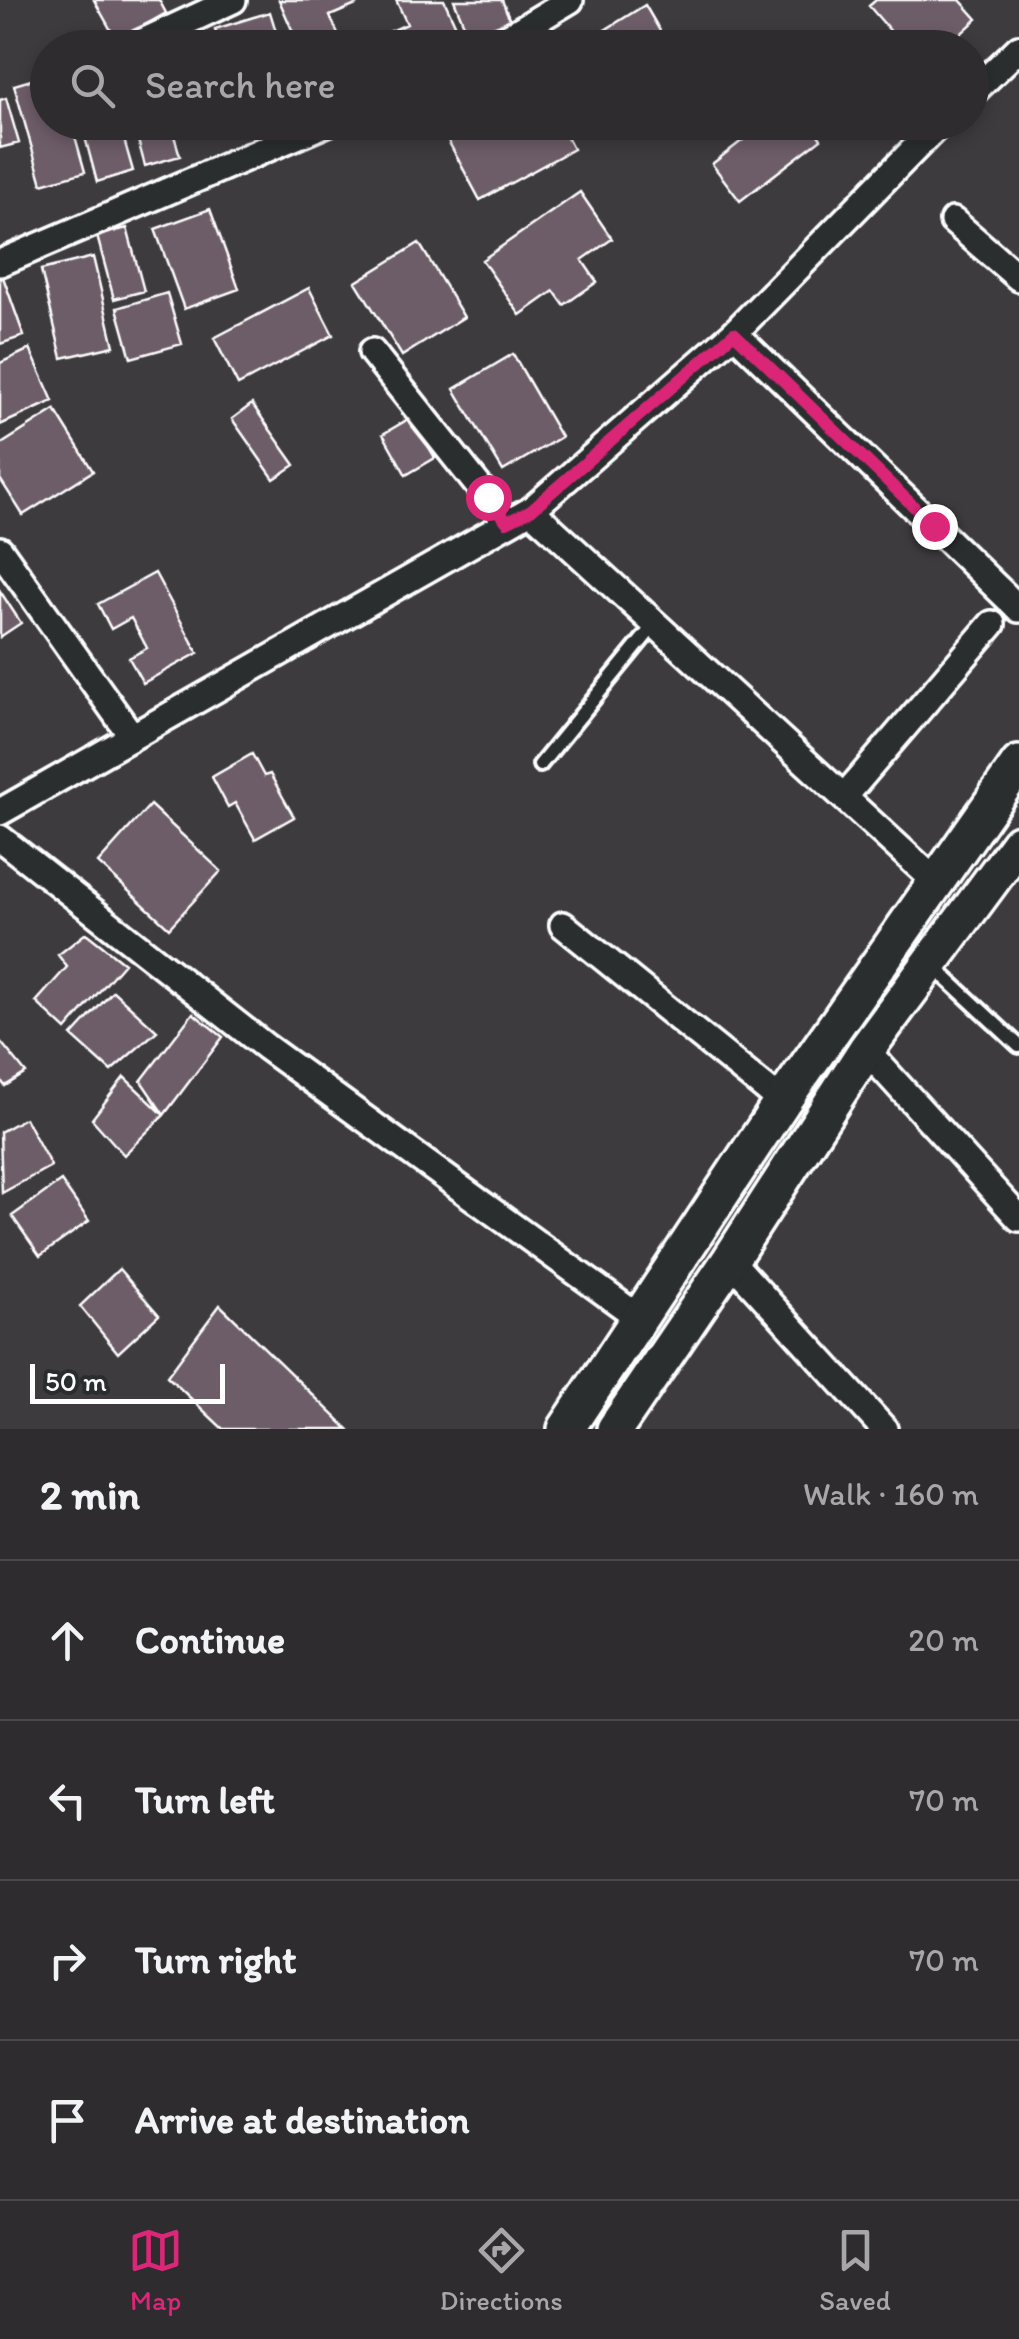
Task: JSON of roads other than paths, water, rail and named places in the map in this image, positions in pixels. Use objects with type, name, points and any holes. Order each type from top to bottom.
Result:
[{"type":"main road","points":[[566,1429],[782,1102],[1019,764]]},
{"type":"main road","points":[[615,1429],[866,1050],[931,963],[1014,863]]},
{"type":"street","points":[[168,30],[233,0]]},
{"type":"street","points":[[520,30],[570,0]]},
{"type":"street","points":[[989,77],[1019,48]]},
{"type":"street","points":[[0,263],[286,140]]},
{"type":"street","points":[[0,812],[531,510],[734,333],[922,140]]},
{"type":"street","points":[[953,221],[1019,278]]},
{"type":"street","points":[[734,333],[1019,608]]},
{"type":"street","points":[[372,352],[507,522]]},
{"type":"street","points":[[531,510],[935,881]]},
{"type":"street","points":[[0,550],[131,736]]},
{"type":"street","points":[[844,798],[992,624]]},
{"type":"street","points":[[0,838],[266,1046],[638,1316]]},
{"type":"street","points":[[563,925],[782,1102]]},
{"type":"street","points":[[866,1050],[1019,1218]]},
{"type":"street","points":[[730,1260],[884,1429]]},
{"type":"lane","points":[[540,765],[655,624]]},
{"type":"lane","points":[[931,963],[1019,1046]]}]
